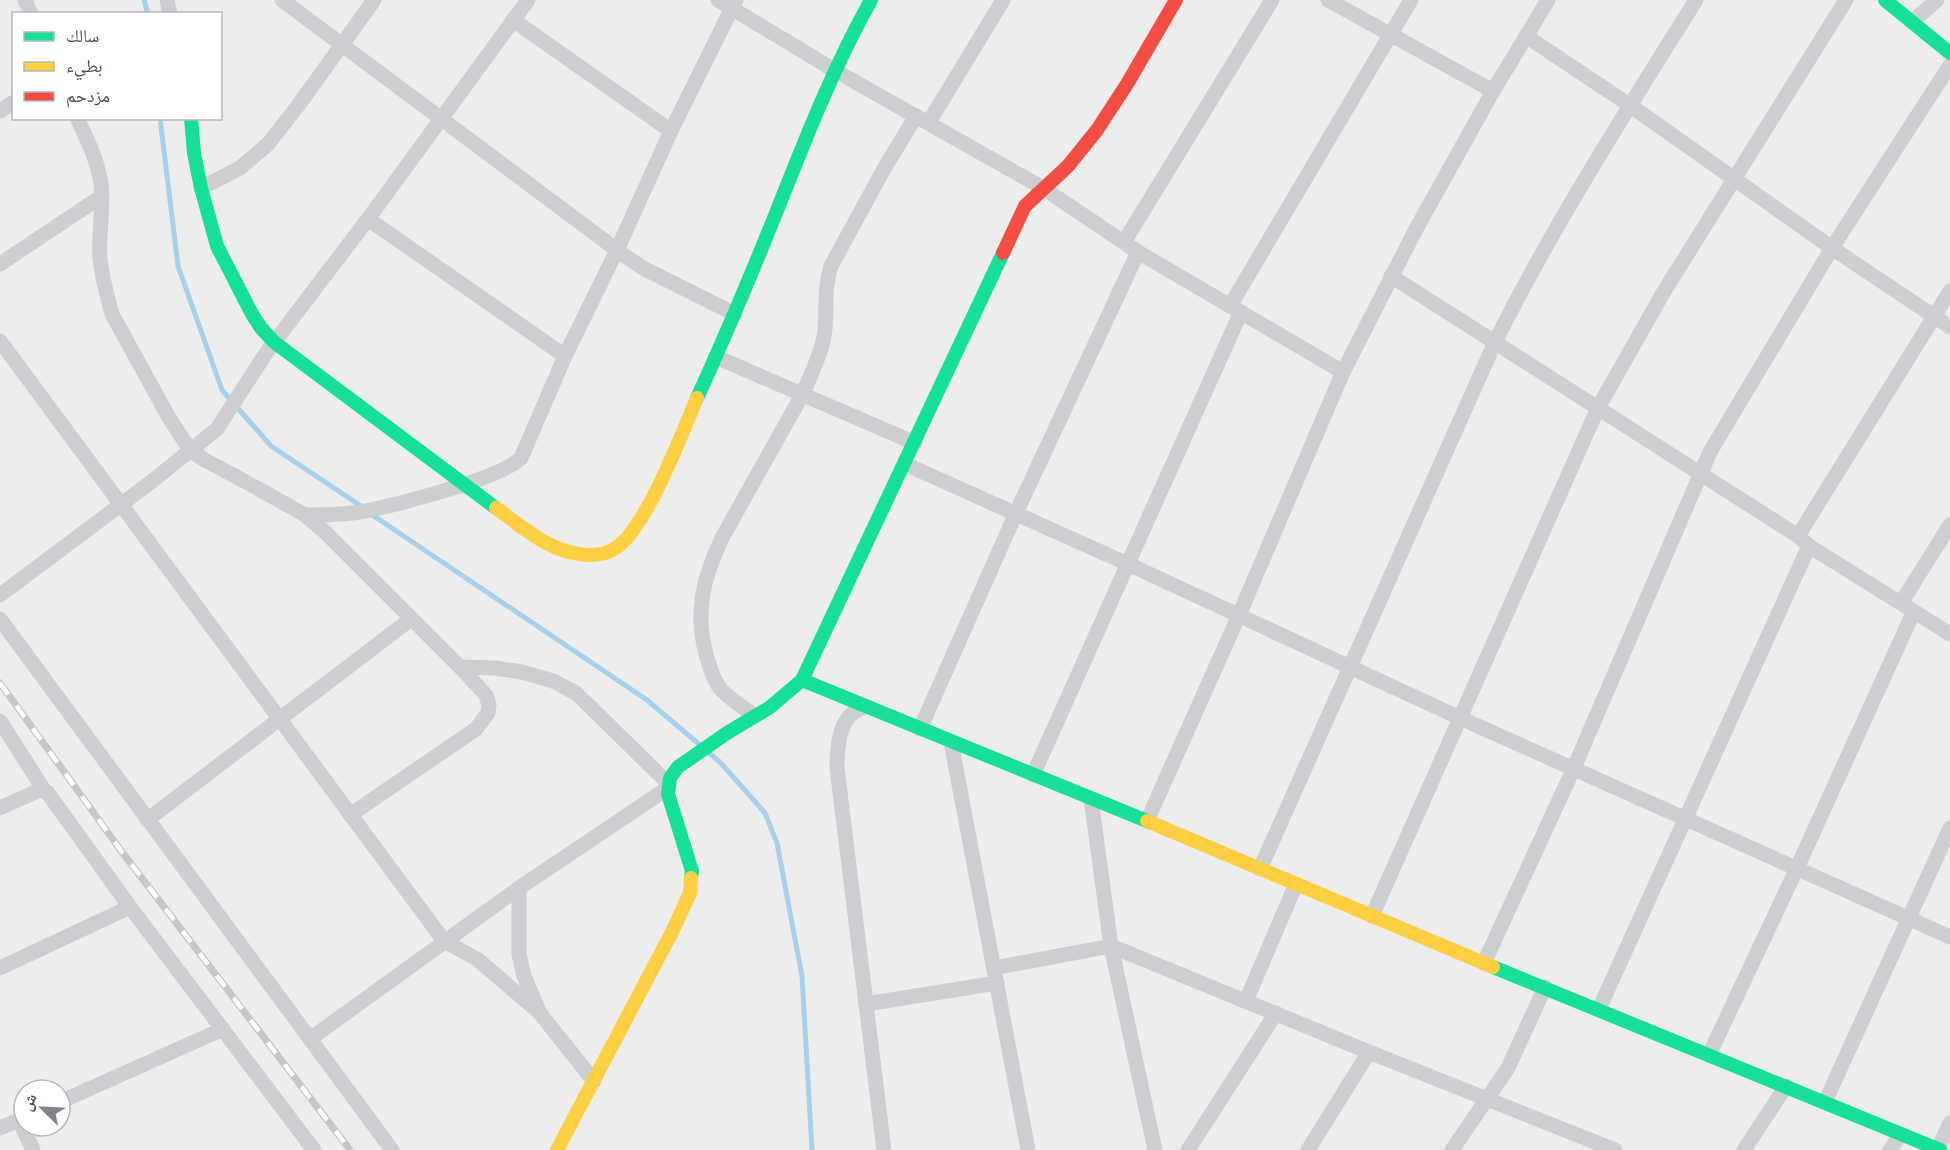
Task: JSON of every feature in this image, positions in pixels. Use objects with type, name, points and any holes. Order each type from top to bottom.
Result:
[{"type":"street","points":[[282,0],[617,250],[644,268],[735,314]]},
{"type":"street","points":[[201,188],[240,168],[259,153],[300,103],[374,0]]},
{"type":"street","points":[[0,595],[122,505],[217,429],[250,375],[368,219],[528,0]]},
{"type":"street","points":[[718,0],[734,4],[834,70],[1043,188],[1138,252],[1343,372]]},
{"type":"street","points":[[191,120],[194,153],[201,188],[217,246],[261,328],[274,342],[526,530],[563,551],[582,556],[596,556],[615,549],[627,539],[646,508],[735,314],[834,70],[871,0]]},
{"type":"street","points":[[755,716],[726,694],[713,677],[701,637],[703,587],[712,560],[802,395],[817,359],[824,337],[826,282],[831,266],[885,167],[922,119],[1003,0]]},
{"type":"street","points":[[557,1150],[673,930],[690,892],[692,871],[672,810],[668,786],[672,774],[686,761],[727,733],[781,700],[802,680],[915,443],[1019,216],[1025,206],[1068,166],[1097,130],[1176,0]]},
{"type":"street","points":[[1124,242],[1272,0]]},
{"type":"street","points":[[1328,0],[1493,91]]},
{"type":"street","points":[[1033,775],[1128,564],[1236,309],[1411,0]]},
{"type":"street","points":[[1147,821],[1239,615],[1343,372],[1391,276],[1493,91],[1548,0]]},
{"type":"street","points":[[1260,869],[1495,342],[1516,300],[1630,105],[1696,0]]},
{"type":"street","points":[[1372,916],[1598,408],[1663,293],[1846,0]]},
{"type":"street","points":[[1885,0],[1950,53]]},
{"type":"street","points":[[1912,22],[1937,0]]},
{"type":"street","points":[[305,515],[343,514],[405,501],[501,470],[521,458],[565,356],[617,250],[671,131],[734,4]]},
{"type":"street","points":[[513,20],[671,131]]},
{"type":"street","points":[[1526,36],[1630,105],[1832,248],[1950,327]]},
{"type":"street","points":[[1484,963],[1573,770],[1710,452],[1832,248],[1950,65]]},
{"type":"street","points":[[78,120],[97,166],[102,196],[100,259],[112,314],[168,416],[190,450],[202,459],[305,515],[325,532],[486,695],[489,705],[488,713],[476,729],[351,815]]},
{"type":"street","points":[[0,264],[102,196]]},
{"type":"street","points":[[368,219],[565,356]]},
{"type":"street","points":[[920,729],[1016,513],[1138,252]]},
{"type":"street","points":[[1391,276],[1950,634]]},
{"type":"street","points":[[1599,1009],[1686,819],[1803,541],[1950,291]]},
{"type":"street","points":[[0,341],[444,941],[477,959],[539,1012],[594,1081]]},
{"type":"street","points":[[716,357],[915,443]]},
{"type":"street","points":[[905,464],[1128,564],[1573,770],[1950,937]]},
{"type":"street","points":[[1709,1054],[1797,868],[1908,607],[1950,525]]},
{"type":"street","points":[[0,619],[392,1150]]},
{"type":"street","points":[[147,820],[411,620]]},
{"type":"street","points":[[460,667],[495,668],[522,672],[553,681],[576,693],[668,786]]},
{"type":"street","points":[[802,680],[1939,1150],[1950,1123]]},
{"type":"street","points":[[866,706],[858,708],[851,714],[841,732],[837,768],[884,1150]]},
{"type":"street","points":[[0,721],[44,790],[314,1150]]},
{"type":"street","points":[[951,742],[1029,1150]]},
{"type":"street","points":[[310,1039],[444,941],[668,786]]},
{"type":"street","points":[[0,808],[44,790]]},
{"type":"street","points":[[1091,799],[1111,946],[1155,1150]]},
{"type":"street","points":[[1825,1102],[1950,828]]},
{"type":"street","points":[[1246,1001],[1296,884]]},
{"type":"street","points":[[519,888],[519,954],[524,976],[539,1012]]},
{"type":"street","points":[[0,968],[130,907]]},
{"type":"street","points":[[866,1004],[995,976],[1111,946],[1604,1148]]},
{"type":"street","points":[[1452,1150],[1508,1068],[1545,987]]},
{"type":"street","points":[[1188,1150],[1276,1013]]},
{"type":"street","points":[[72,1097],[223,1029]]},
{"type":"street","points":[[1308,1150],[1369,1052]]},
{"type":"street","points":[[1744,1150],[1786,1086]]},
{"type":"street","points":[[1890,1150],[1901,1134]]},
{"type":"waterway","points":[[144,0],[147,12]]},
{"type":"waterway","points":[[160,120],[178,266],[222,390],[271,446],[364,508]]},
{"type":"waterway","points":[[371,514],[647,700],[700,745]]},
{"type":"waterway","points":[[709,753],[721,763],[765,813],[777,843],[802,976],[812,1150]]},
{"type":"railway","points":[[0,683],[122,852],[350,1150]]},
{"type":"traffic: fast","points":[[697,398],[820,105],[871,0]]},
{"type":"traffic: fast","points":[[1885,0],[1950,53]]},
{"type":"traffic: fast","points":[[191,120],[194,153],[201,188],[217,246],[261,328],[274,342],[496,508]]},
{"type":"traffic: fast","points":[[691,878],[692,871],[668,794],[670,778],[678,767],[727,733],[769,708],[802,680],[1003,253]]},
{"type":"traffic: fast","points":[[802,680],[1147,821]]},
{"type":"traffic: fast","points":[[1493,967],[1940,1150]]},
{"type":"traffic: slow","points":[[496,508],[535,536],[567,552],[592,555],[614,549],[626,539],[650,503],[697,398]]},
{"type":"traffic: slow","points":[[1147,821],[1493,967]]},
{"type":"traffic: slow","points":[[557,1150],[673,930],[690,893],[691,878]]},
{"type":"traffic: jam","points":[[1003,253],[1025,206],[1068,166],[1097,130],[1176,0]]}]
